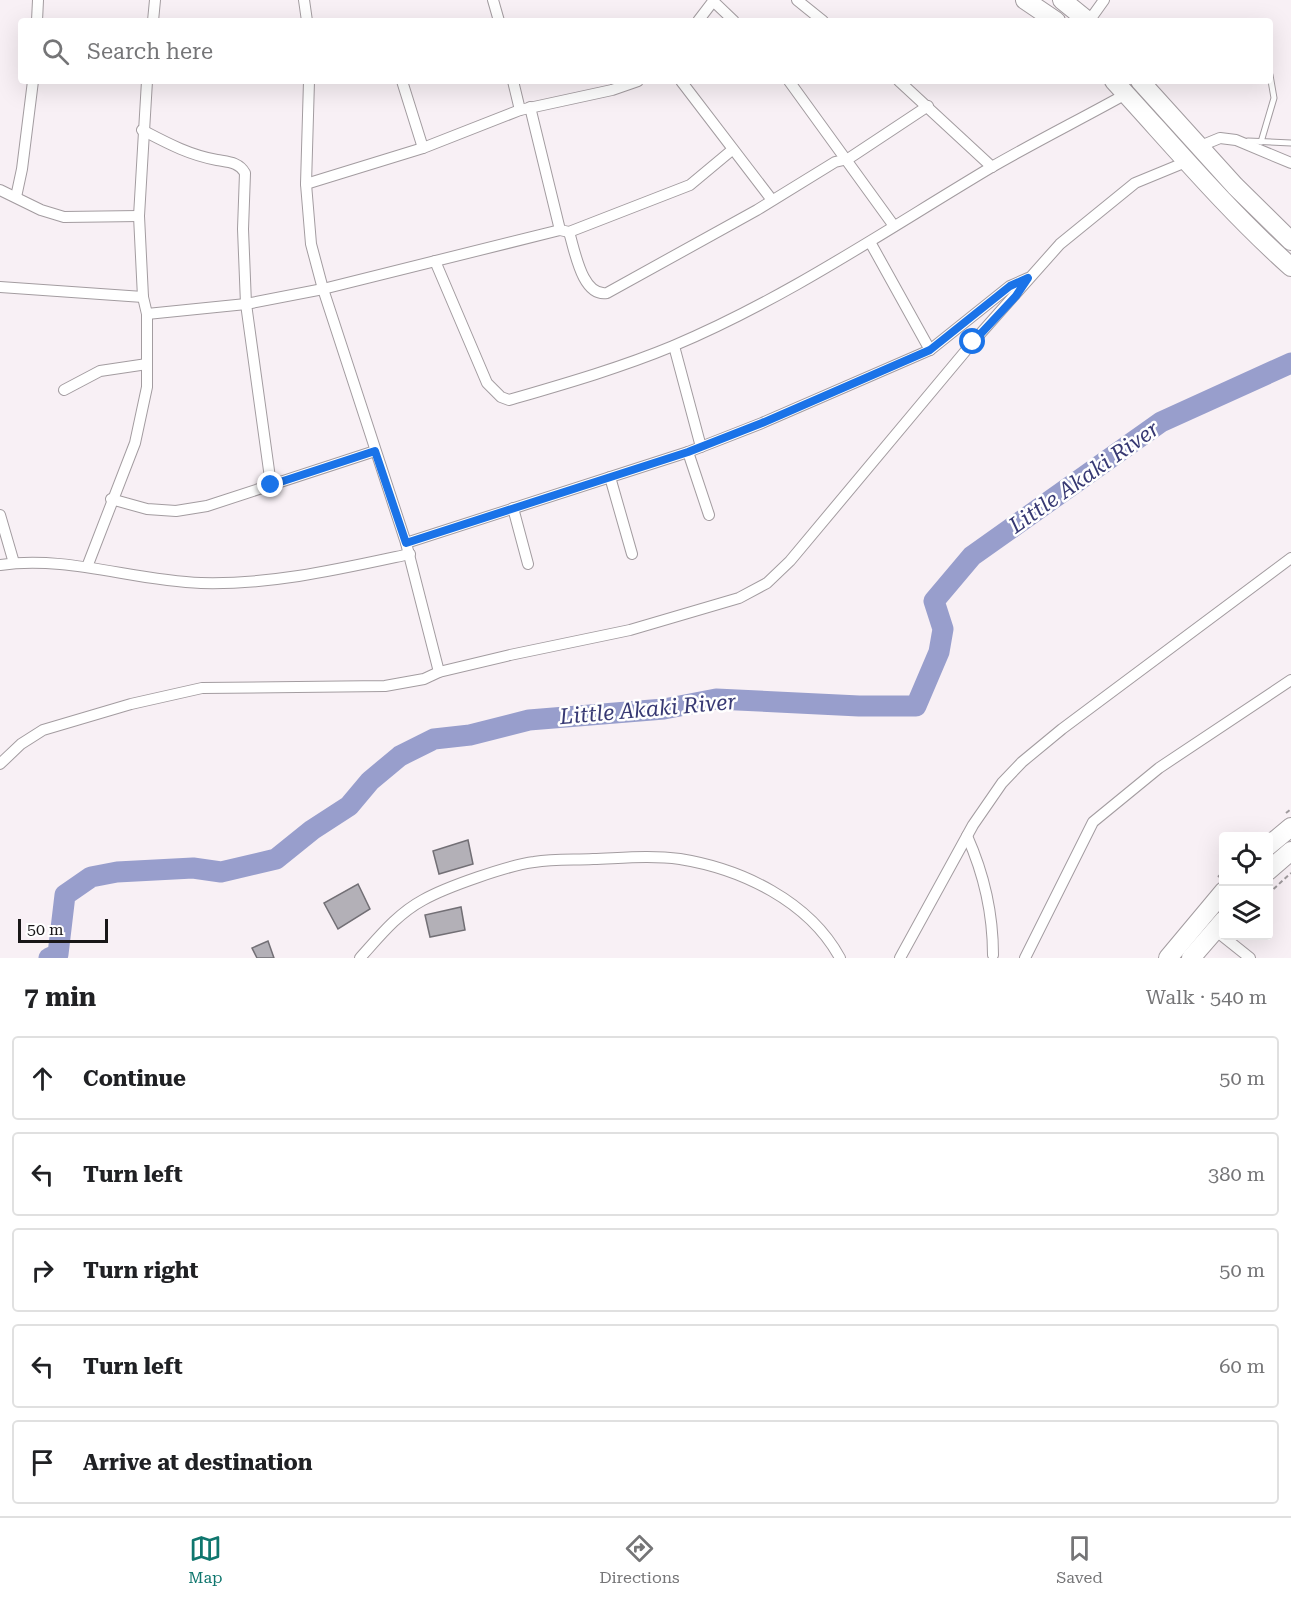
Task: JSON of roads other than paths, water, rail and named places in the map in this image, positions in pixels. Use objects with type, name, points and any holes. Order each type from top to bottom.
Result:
[{"type":"main road","points":[[1025,0],[1052,18]]},
{"type":"main road","points":[[1062,0],[1082,18]]},
{"type":"main road","points":[[1143,84],[1198,147],[1291,241]]},
{"type":"main road","points":[[1120,88],[1186,162],[1263,242],[1291,267]]},
{"type":"main road","points":[[1273,843],[1291,827]]},
{"type":"main road","points":[[1273,867],[1291,851]]},
{"type":"main road","points":[[1168,958],[1219,897]]},
{"type":"main road","points":[[1191,958],[1219,925]]},
{"type":"street","points":[[37,18],[38,0]]},
{"type":"street","points":[[153,18],[155,0]]},
{"type":"street","points":[[304,0],[307,18]]},
{"type":"street","points":[[494,0],[498,18]]},
{"type":"street","points":[[797,0],[819,18]]},
{"type":"street","points":[[1084,18],[1104,0]]},
{"type":"street","points":[[700,18],[714,1],[731,18]]},
{"type":"street","points":[[16,197],[22,169],[33,84]]},
{"type":"street","points":[[87,567],[111,499],[135,443],[147,387],[147,314],[143,297],[140,216],[142,130],[147,84]]},
{"type":"street","points":[[309,84],[306,184],[311,244],[323,289],[410,554],[439,672]]},
{"type":"street","points":[[403,84],[423,148]]},
{"type":"street","points":[[514,84],[525,108],[564,231],[587,284],[599,294],[607,293],[835,162],[848,159],[928,106]]},
{"type":"street","points":[[306,184],[423,148],[525,108],[612,90],[629,84]]},
{"type":"street","points":[[683,84],[772,200]]},
{"type":"street","points":[[791,84],[848,159],[894,226]]},
{"type":"street","points":[[902,84],[992,167]]},
{"type":"street","points":[[435,261],[487,383],[501,397],[509,400],[561,386],[674,346],[774,298],[870,242],[1120,88]]},
{"type":"street","points":[[142,130],[191,154],[237,164],[245,173],[243,229],[246,304],[271,485]]},
{"type":"street","points":[[1198,147],[1220,138],[1236,140],[1291,163]]},
{"type":"street","points":[[147,314],[246,304],[323,289],[564,231],[690,184],[732,150]]},
{"type":"street","points":[[0,764],[21,744],[43,730],[131,704],[202,688],[385,686],[424,679],[439,672],[630,630],[739,598],[767,583],[790,561],[973,342],[1016,296],[1028,278],[1089,218],[1135,183],[1186,162]]},
{"type":"street","points":[[0,190],[40,210],[64,217],[140,216]]},
{"type":"street","points":[[870,242],[930,350]]},
{"type":"street","points":[[406,543],[688,452],[930,350],[1010,286],[1028,278]]},
{"type":"street","points":[[0,287],[143,297]]},
{"type":"street","points":[[674,346],[701,447]]},
{"type":"street","points":[[64,390],[100,371],[147,364]]},
{"type":"street","points":[[111,499],[147,509],[176,511],[207,506],[375,451]]},
{"type":"street","points":[[688,452],[709,515]]},
{"type":"street","points":[[610,477],[632,554]]},
{"type":"street","points":[[513,508],[528,564]]},
{"type":"street","points":[[0,515],[14,563]]},
{"type":"street","points":[[0,565],[14,563],[87,567],[200,583],[244,582],[297,578],[410,554]]},
{"type":"street","points":[[900,958],[967,836],[1002,783],[1022,762],[1062,729],[1291,558]]},
{"type":"street","points":[[1025,958],[1093,822],[1159,768],[1291,680]]},
{"type":"street","points":[[967,836],[975,853],[990,908],[993,955]]},
{"type":"street","points":[[360,958],[398,916],[422,900],[445,889],[533,862],[647,857],[679,859],[714,867],[793,903],[814,920],[840,958]]},
{"type":"street","points":[[1233,940],[1250,958]]},
{"type":"lane","points":[[1261,142],[1274,98],[1272,84]]},
{"type":"lane","points":[[1236,140],[1291,143]]},
{"type":"waterway","name":"Little Akaki River","points":[[49,958],[58,954],[65,895],[91,877],[117,872],[193,868],[221,872],[276,859],[312,830],[349,806],[370,781],[400,756],[434,739],[470,735],[529,720],[664,709],[716,699],[859,706],[916,706],[939,652],[943,629],[934,601],[972,556],[1161,422],[1291,363]]}]
